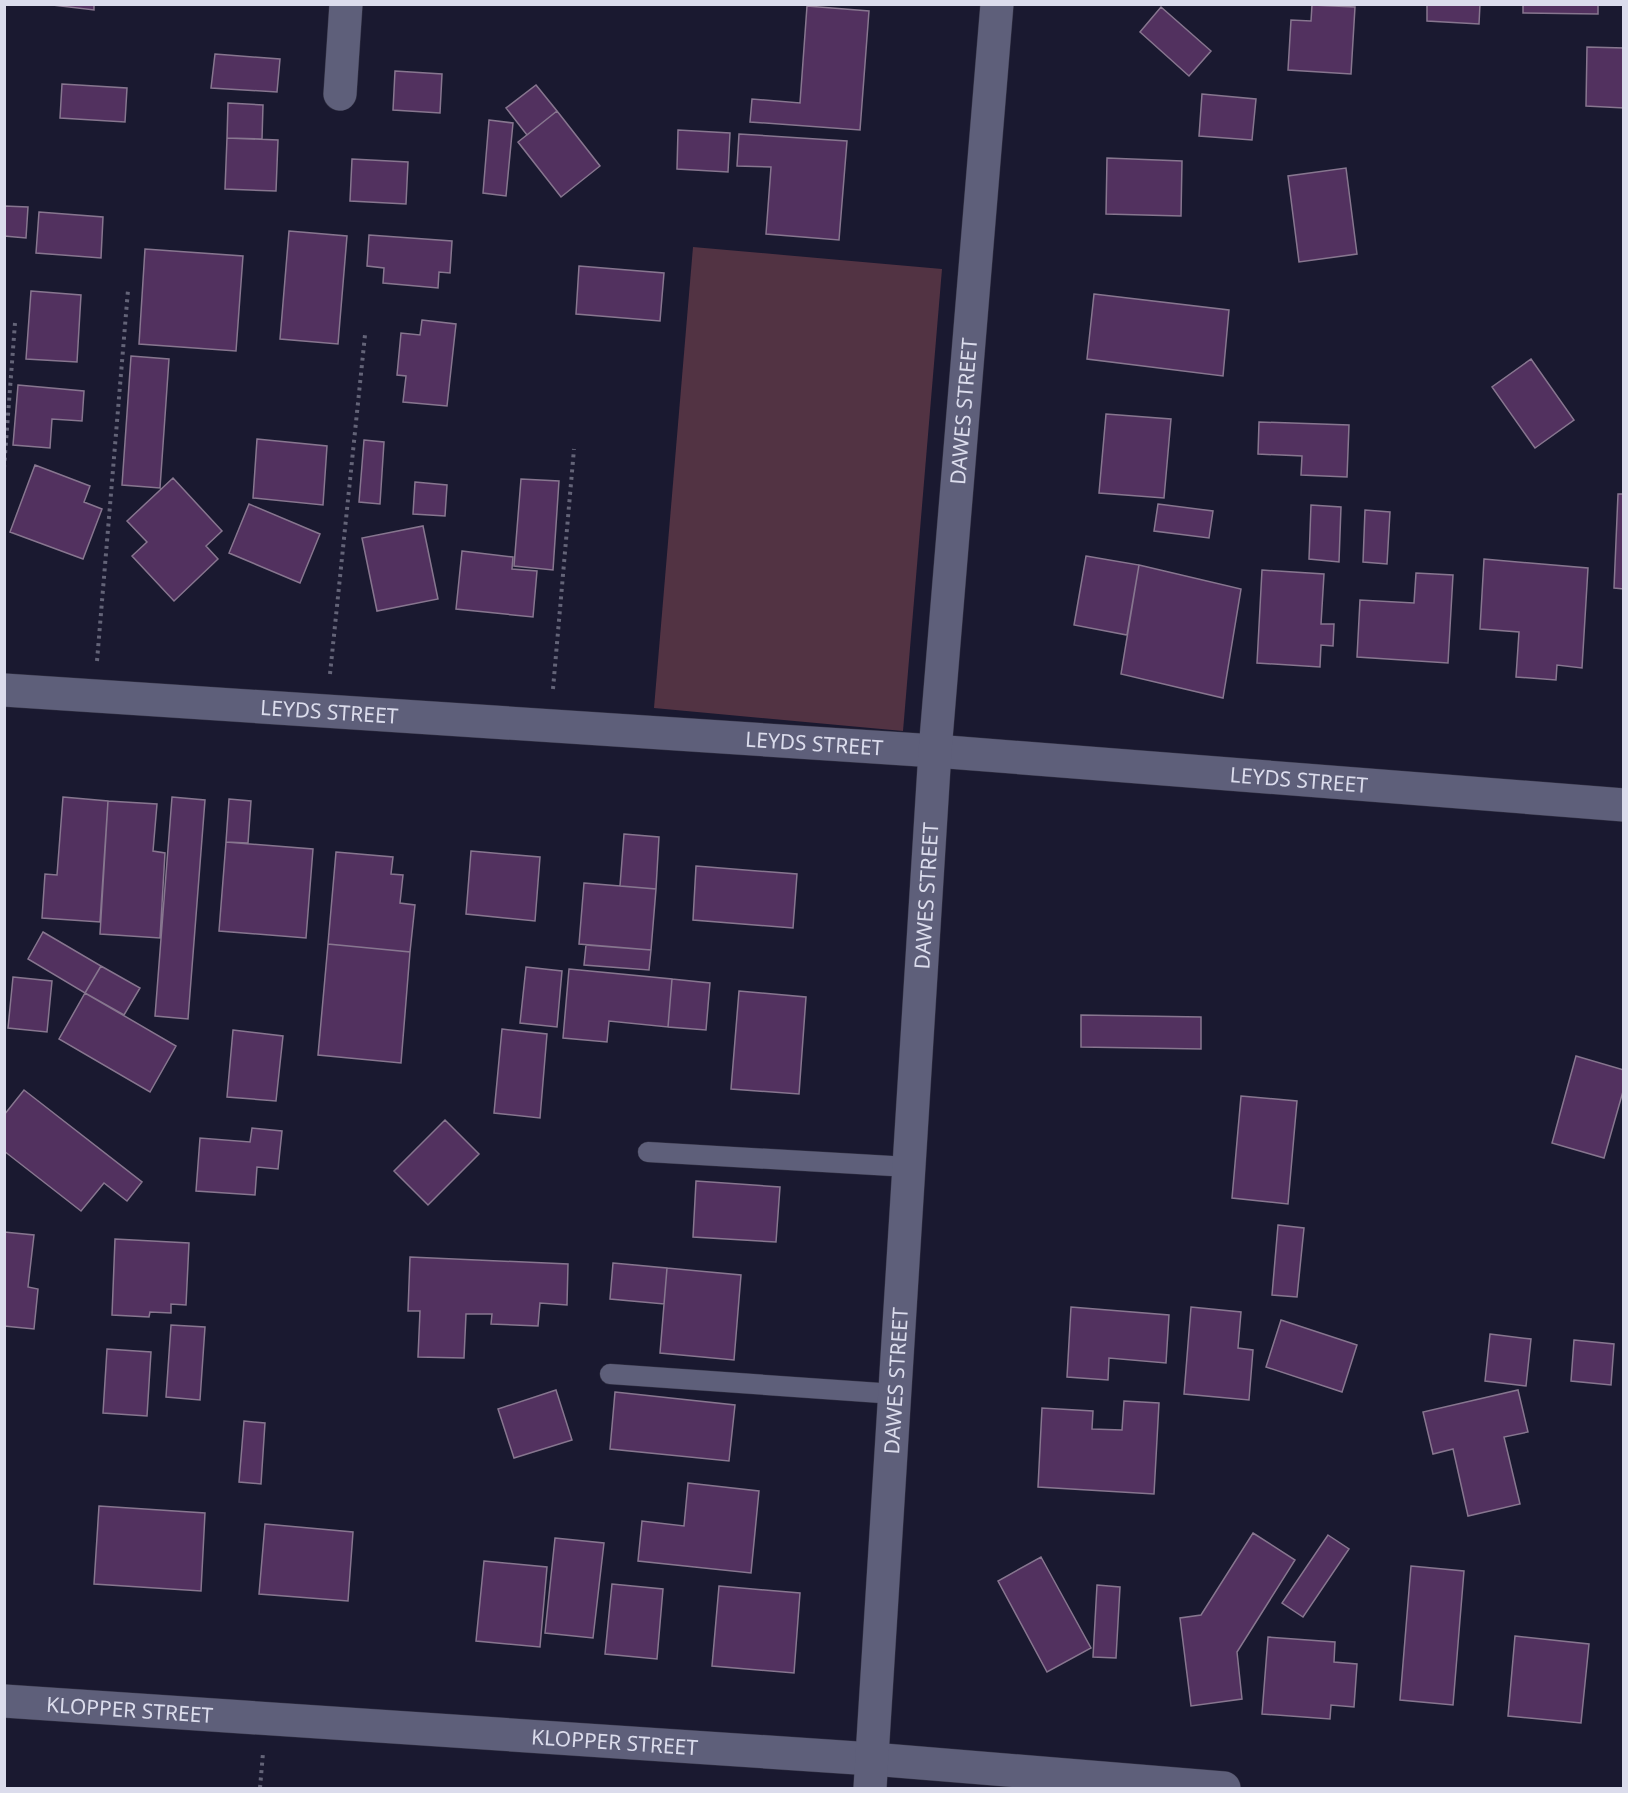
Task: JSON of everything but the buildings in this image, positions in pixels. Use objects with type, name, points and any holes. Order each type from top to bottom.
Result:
[{"type":"street","points":[[340,94],[346,4]]},
{"type":"street","name":"DAWES STREET","points":[[871,1774],[935,751],[997,4]]},
{"type":"street","name":"LEYDS STREET","points":[[4,690],[935,751],[1623,805]]},
{"type":"street","name":"KLOPPER STREET","points":[[4,1701],[871,1774],[1224,1788]]},
{"type":"lane","points":[[648,1152],[909,1167]]},
{"type":"lane","points":[[610,1374],[895,1394]]},
{"type":"path","points":[[94,695],[128,290]]},
{"type":"path","points":[[4,468],[15,323]]},
{"type":"path","points":[[327,711],[365,335]]},
{"type":"path","points":[[550,726],[574,449]]},
{"type":"shaded area","points":[[693,247],[942,269],[903,731],[654,708]]}]
